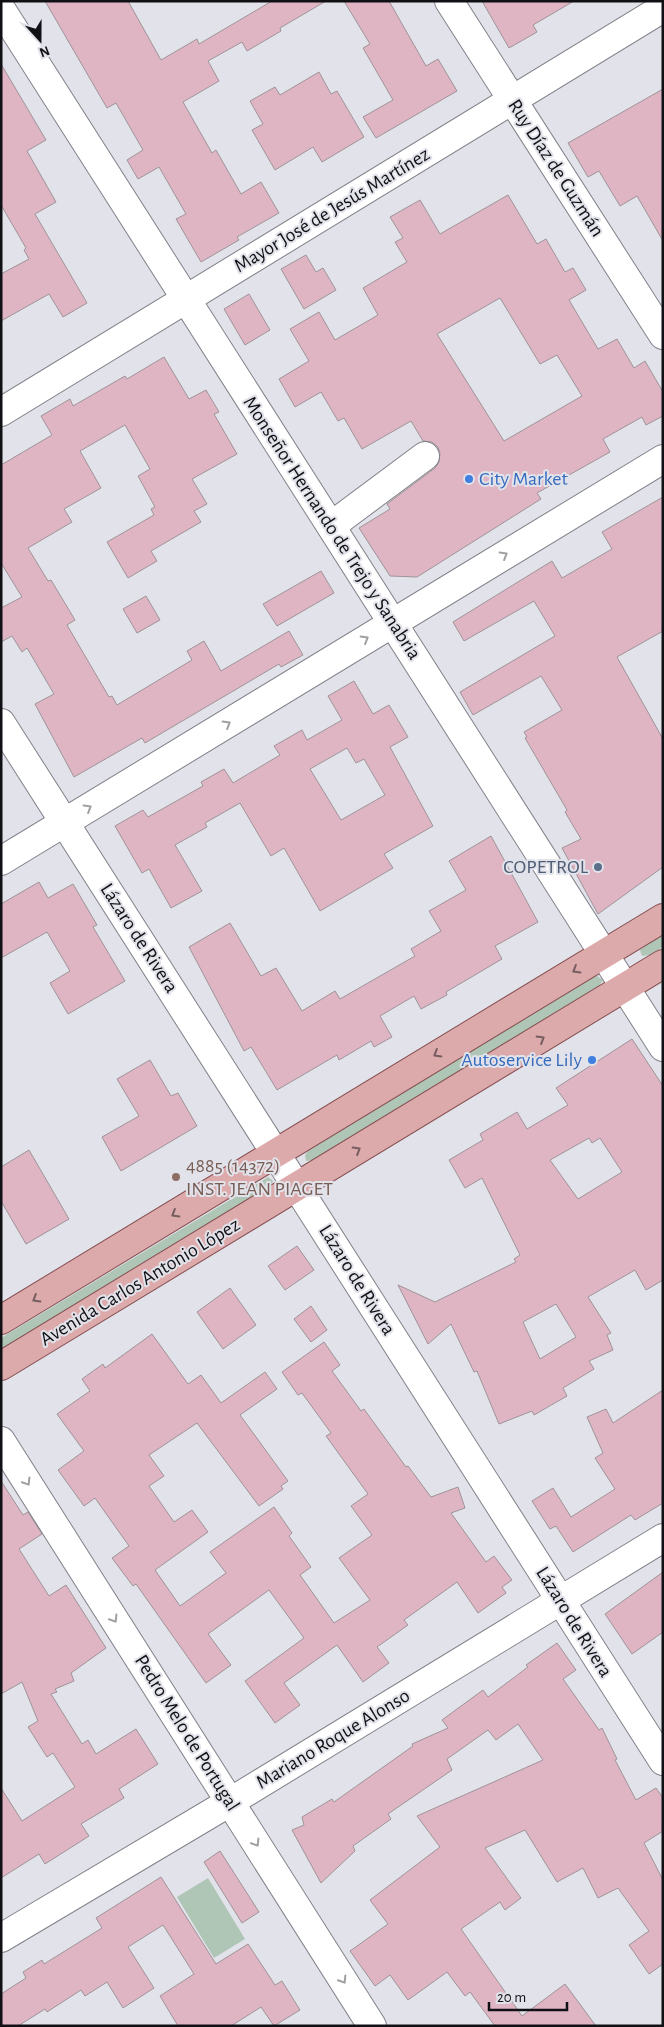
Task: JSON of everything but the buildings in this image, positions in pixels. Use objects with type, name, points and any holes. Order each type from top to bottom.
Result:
[{"type":"main road","name":"Avenida Carlos Antonio López","points":[[1,1320],[663,918]]},
{"type":"main road","name":"Avenida Carlos Antonio López","points":[[1,1366],[663,964]]},
{"type":"street","name":"Ruy Díaz de Guzmán","points":[[450,1],[663,335]]},
{"type":"street","name":"Mayor José de Jesús Martínez","points":[[1,412],[663,8]]},
{"type":"street","name":"Monseñor Hernando de Trejo y Sanabria","points":[[1,9],[663,1047]]},
{"type":"street","points":[[331,526],[425,456]]},
{"type":"street","points":[[1,861],[663,459]]},
{"type":"street","name":"Lázaro de Rivera","points":[[1,723],[663,1761]]},
{"type":"street","name":"Pedro Melo de Portugal","points":[[1,1440],[372,2026]]},
{"type":"street","name":"Mariano Roque Alonso","points":[[1,1938],[230,1802],[663,1538]]},
{"type":"green space","points":[[663,934],[663,947],[649,955],[642,956],[640,950]]},
{"type":"green space","points":[[593,976],[603,980],[599,986],[314,1160],[306,1161],[305,1155],[308,1151]]},
{"type":"green space","points":[[268,1177],[273,1181],[270,1187],[1,1351],[1,1338]]},
{"type":"green space","points":[[208,1878],[245,1939],[214,1958],[177,1897]]},
{"type":"place","name":"City Market","points":[[469,479]]},
{"type":"place","name":"COPETROL","points":[[598,867]]},
{"type":"place","name":"Autoservice Lily","points":[[592,1060]]},
{"type":"place","name":"4885 (14372) INST. JEAN PIAGET","points":[[176,1177]]}]
